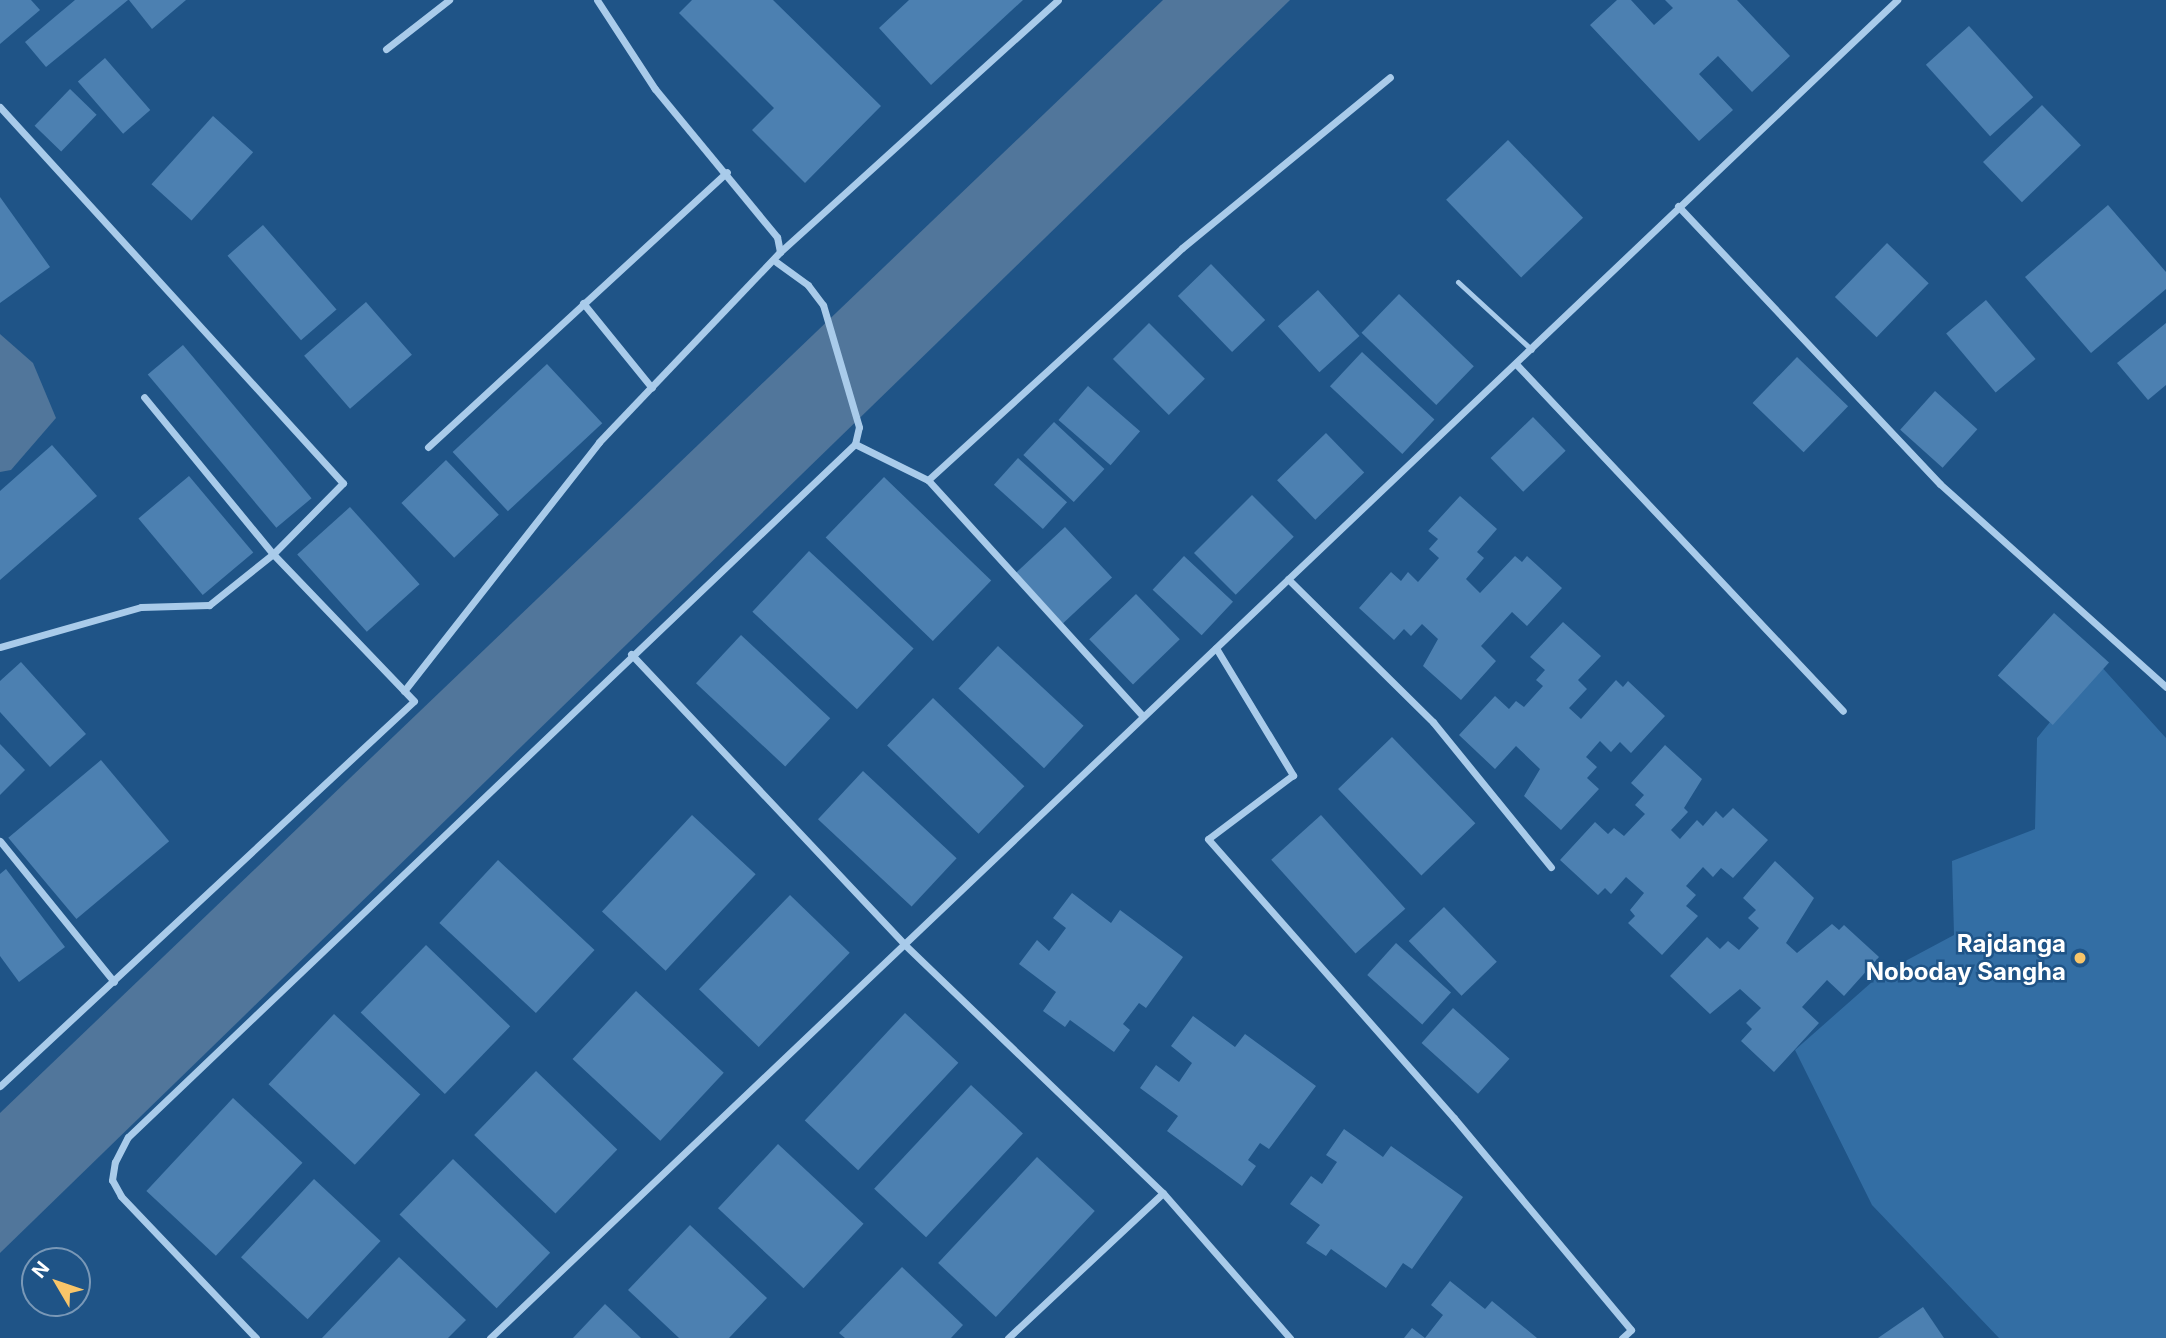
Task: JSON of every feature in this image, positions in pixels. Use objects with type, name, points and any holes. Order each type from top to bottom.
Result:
[{"type":"street","points":[[386,49],[449,0]]},
{"type":"street","points":[[597,0],[655,89],[727,172],[777,237],[780,252]]},
{"type":"street","points":[[404,691],[599,442],[776,262],[780,252],[1058,0]]},
{"type":"street","points":[[490,1338],[903,943],[1517,365],[1678,206],[1897,0]]},
{"type":"street","points":[[928,480],[1182,248],[1390,77]]},
{"type":"street","points":[[0,107],[342,483],[273,554],[209,605],[141,607],[0,647]]},
{"type":"street","points":[[428,447],[727,172]]},
{"type":"street","points":[[1678,206],[1940,484],[2166,687]]},
{"type":"street","points":[[256,1338],[121,1196],[112,1180],[128,1137],[631,654],[855,444],[859,427],[822,305],[808,285],[776,262]]},
{"type":"street","points":[[583,303],[652,388]]},
{"type":"street","points":[[1517,365],[1843,711]]},
{"type":"street","points":[[0,1086],[414,701],[273,554],[144,397]]},
{"type":"street","points":[[855,444],[928,480],[1143,716]]},
{"type":"street","points":[[1288,579],[1433,722],[1550,867]]},
{"type":"street","points":[[1216,648],[1293,775],[1208,839],[1454,1118],[1631,1330],[1622,1338]]},
{"type":"street","points":[[631,654],[903,943],[1163,1194],[1290,1338]]},
{"type":"street","points":[[0,841],[114,982]]},
{"type":"street","points":[[1008,1338],[1163,1194]]},
{"type":"lane","points":[[1458,282],[1532,350]]},
{"type":"shaded area","points":[[1163,0],[1290,0],[0,1253],[0,1113]]},
{"type":"shaded area","points":[[0,334],[33,363],[56,418],[11,470],[0,472]]},
{"type":"shaded area","points":[[2098,663],[2166,738],[2166,1338],[1999,1338],[1872,1205],[1795,1050],[1881,974],[1954,935],[1952,861],[2035,829],[2037,738]]},
{"type":"building","points":[[0,0],[31,0],[40,10],[0,44]]},
{"type":"building","points":[[75,0],[128,0],[46,67],[25,42]]},
{"type":"building","points":[[129,0],[186,0],[152,29]]},
{"type":"building","points":[[692,0],[773,0],[881,106],[805,183],[752,130],[774,108],[679,13]]},
{"type":"building","points":[[909,0],[1023,0],[931,85],[879,28]]},
{"type":"building","points":[[1617,0],[1631,0],[1654,25],[1673,8],[1665,0],[1737,0],[1790,56],[1752,92],[1718,56],[1699,74],[1733,110],[1699,141],[1590,25]]},
{"type":"building","points":[[1969,26],[2033,97],[1990,136],[1926,65]]},
{"type":"building","points":[[105,58],[150,110],[123,134],[78,82]]},
{"type":"building","points":[[70,89],[97,115],[61,151],[35,126]]},
{"type":"building","points":[[2042,105],[2081,145],[2022,202],[1983,162]]},
{"type":"building","points":[[213,116],[253,152],[192,221],[151,184]]},
{"type":"building","points":[[1508,140],[1583,218],[1521,277],[1446,200]]},
{"type":"building","points":[[0,197],[50,267],[0,303]]},
{"type":"building","points":[[2108,205],[2166,272],[2166,289],[2091,353],[2025,277]]},
{"type":"building","points":[[263,225],[336,310],[301,340],[228,256]]},
{"type":"building","points":[[1887,243],[1929,283],[1877,337],[1835,297]]},
{"type":"building","points":[[1211,264],[1265,320],[1232,352],[1178,296]]},
{"type":"building","points":[[1318,290],[1359,336],[1319,372],[1278,326]]},
{"type":"building","points":[[1399,294],[1474,366],[1436,405],[1361,333]]},
{"type":"building","points":[[1986,300],[2035,359],[1996,392],[1946,333]]},
{"type":"building","points":[[366,302],[412,355],[350,409],[304,356]]},
{"type":"building","points":[[1149,323],[1205,379],[1169,415],[1113,359]]},
{"type":"building","points":[[2166,323],[2166,385],[2148,400],[2117,363]]},
{"type":"building","points":[[183,345],[312,498],[276,528],[148,375]]},
{"type":"building","points":[[1362,352],[1434,420],[1402,454],[1330,386]]},
{"type":"building","points":[[1797,357],[1848,406],[1804,452],[1753,403]]},
{"type":"building","points":[[547,364],[602,423],[508,511],[453,452]]},
{"type":"building","points":[[1088,386],[1140,431],[1111,465],[1058,420]]},
{"type":"building","points":[[1935,391],[1977,429],[1943,468],[1900,430]]},
{"type":"building","points":[[1533,417],[1566,451],[1523,492],[1491,458]]},
{"type":"building","points":[[1054,422],[1104,469],[1074,502],[1023,455]]},
{"type":"building","points":[[1326,433],[1364,473],[1315,520],[1277,480]]},
{"type":"building","points":[[52,445],[97,496],[0,580],[0,491]]},
{"type":"building","points":[[1018,458],[1067,502],[1043,529],[994,485]]},
{"type":"building","points":[[446,460],[499,515],[454,558],[401,503]]},
{"type":"building","points":[[189,476],[253,553],[203,595],[138,518]]},
{"type":"building","points":[[884,477],[991,581],[933,641],[826,537]]},
{"type":"building","points":[[1252,495],[1294,537],[1236,595],[1194,553]]},
{"type":"building","points":[[1460,496],[1497,529],[1477,552],[1484,558],[1466,579],[1480,593],[1515,556],[1522,562],[1527,556],[1562,588],[1527,626],[1512,612],[1481,646],[1496,661],[1461,700],[1423,666],[1438,639],[1422,624],[1411,636],[1404,629],[1394,640],[1359,608],[1391,572],[1401,581],[1408,572],[1418,582],[1439,558],[1429,549],[1438,539],[1428,531]]},
{"type":"building","points":[[350,507],[420,584],[367,632],[297,555]]},
{"type":"building","points":[[1065,527],[1112,577],[1063,623],[1016,573]]},
{"type":"building","points":[[809,551],[914,649],[857,709],[752,612]]},
{"type":"building","points":[[1184,556],[1233,602],[1202,635],[1153,590]]},
{"type":"building","points":[[1136,594],[1180,639],[1133,684],[1089,639]]},
{"type":"building","points":[[2054,613],[2109,663],[2053,725],[1998,675]]},
{"type":"building","points":[[1563,622],[1601,656],[1578,680],[1587,689],[1569,708],[1581,719],[1616,680],[1623,687],[1628,681],[1665,716],[1631,753],[1620,742],[1611,752],[1600,741],[1586,757],[1597,767],[1587,778],[1599,789],[1561,830],[1524,796],[1540,769],[1516,746],[1495,769],[1459,735],[1495,696],[1509,709],[1516,701],[1524,707],[1543,686],[1536,680],[1545,670],[1530,657]]},
{"type":"building","points":[[741,635],[830,718],[785,766],[696,683]]},
{"type":"building","points":[[998,646],[1084,726],[1044,768],[958,688]]},
{"type":"building","points":[[21,662],[86,734],[50,767],[0,712],[0,681]]},
{"type":"building","points":[[933,698],[1024,786],[979,834],[887,745]]},
{"type":"building","points":[[1392,737],[1475,823],[1421,875],[1338,789]]},
{"type":"building","points":[[0,744],[25,770],[0,795]]},
{"type":"building","points":[[1665,745],[1702,779],[1684,808],[1688,812],[1671,830],[1680,839],[1697,820],[1703,826],[1716,811],[1723,818],[1733,808],[1768,840],[1733,878],[1721,868],[1713,877],[1703,867],[1686,886],[1696,895],[1686,906],[1698,916],[1662,955],[1628,923],[1635,916],[1630,910],[1644,893],[1626,877],[1611,894],[1605,888],[1598,895],[1560,860],[1595,822],[1608,834],[1614,828],[1624,836],[1645,814],[1635,805],[1644,795],[1631,783]]},
{"type":"building","points":[[101,760],[169,841],[76,919],[8,838]]},
{"type":"building","points":[[863,771],[957,858],[912,907],[818,819]]},
{"type":"building","points":[[692,815],[756,874],[666,971],[602,912]]},
{"type":"building","points":[[1321,815],[1405,909],[1356,953],[1271,860]]},
{"type":"building","points":[[498,860],[595,950],[536,1013],[439,923]]},
{"type":"building","points":[[1775,861],[1814,898],[1786,943],[1797,953],[1832,924],[1839,930],[1844,925],[1879,957],[1844,996],[1827,980],[1802,1007],[1819,1023],[1774,1072],[1741,1041],[1752,1029],[1746,1023],[1761,1008],[1740,989],[1710,1014],[1670,976],[1707,937],[1720,949],[1728,941],[1739,950],[1759,928],[1748,918],[1756,910],[1743,898]]},
{"type":"building","points":[[6,869],[65,947],[19,982],[0,956],[0,874]]},
{"type":"building","points":[[1072,893],[1111,923],[1120,910],[1183,957],[1146,1008],[1139,1003],[1123,1024],[1130,1030],[1114,1052],[1070,1020],[1065,1027],[1043,1011],[1056,992],[1019,964],[1037,940],[1049,951],[1066,928],[1053,918]]},
{"type":"building","points":[[790,895],[850,953],[759,1047],[699,989]]},
{"type":"building","points":[[1444,907],[1497,962],[1462,996],[1409,941]]},
{"type":"building","points":[[1396,943],[1451,993],[1422,1024],[1367,975]]},
{"type":"building","points":[[426,945],[510,1026],[445,1094],[361,1013]]},
{"type":"building","points":[[636,991],[724,1073],[660,1141],[573,1059]]},
{"type":"building","points":[[1453,1008],[1509,1059],[1478,1094],[1422,1043]]},
{"type":"building","points":[[905,1013],[958,1063],[858,1170],[805,1121]]},
{"type":"building","points":[[334,1014],[420,1094],[355,1165],[269,1084]]},
{"type":"building","points":[[1193,1016],[1235,1047],[1245,1034],[1316,1086],[1269,1149],[1260,1143],[1248,1160],[1256,1166],[1242,1186],[1167,1131],[1178,1116],[1140,1088],[1156,1065],[1179,1082],[1192,1063],[1171,1046]]},
{"type":"building","points":[[536,1071],[617,1149],[555,1214],[474,1135]]},
{"type":"building","points":[[971,1085],[1023,1133],[926,1237],[874,1189]]},
{"type":"building","points":[[233,1098],[302,1163],[216,1256],[146,1191]]},
{"type":"building","points":[[1344,1129],[1383,1157],[1391,1146],[1463,1197],[1412,1269],[1403,1263],[1386,1288],[1331,1249],[1326,1256],[1306,1243],[1320,1225],[1290,1204],[1311,1176],[1322,1184],[1337,1162],[1326,1155]]},
{"type":"building","points":[[778,1144],[864,1224],[804,1288],[718,1208]]},
{"type":"building","points":[[1037,1157],[1095,1211],[996,1317],[938,1263]]},
{"type":"building","points":[[453,1159],[550,1253],[497,1308],[400,1214]]},
{"type":"building","points":[[314,1179],[381,1241],[308,1319],[241,1257]]},
{"type":"building","points":[[690,1225],[767,1298],[729,1338],[679,1338],[628,1290]]},
{"type":"building","points":[[399,1257],[466,1320],[448,1338],[322,1338]]},
{"type":"building","points":[[902,1267],[963,1325],[951,1338],[845,1338],[839,1333]]},
{"type":"building","points":[[1450,1281],[1485,1309],[1492,1301],[1537,1338],[1425,1338],[1443,1315],[1431,1305]]},
{"type":"building","points":[[605,1304],[641,1338],[573,1338]]},
{"type":"building","points":[[1923,1307],[1944,1338],[1878,1338]]},
{"type":"building","points":[[1412,1328],[1425,1338],[1404,1338]]},
{"type":"place","name":"Rajdanga Noboday Sangha","points":[[2080,958]]}]
